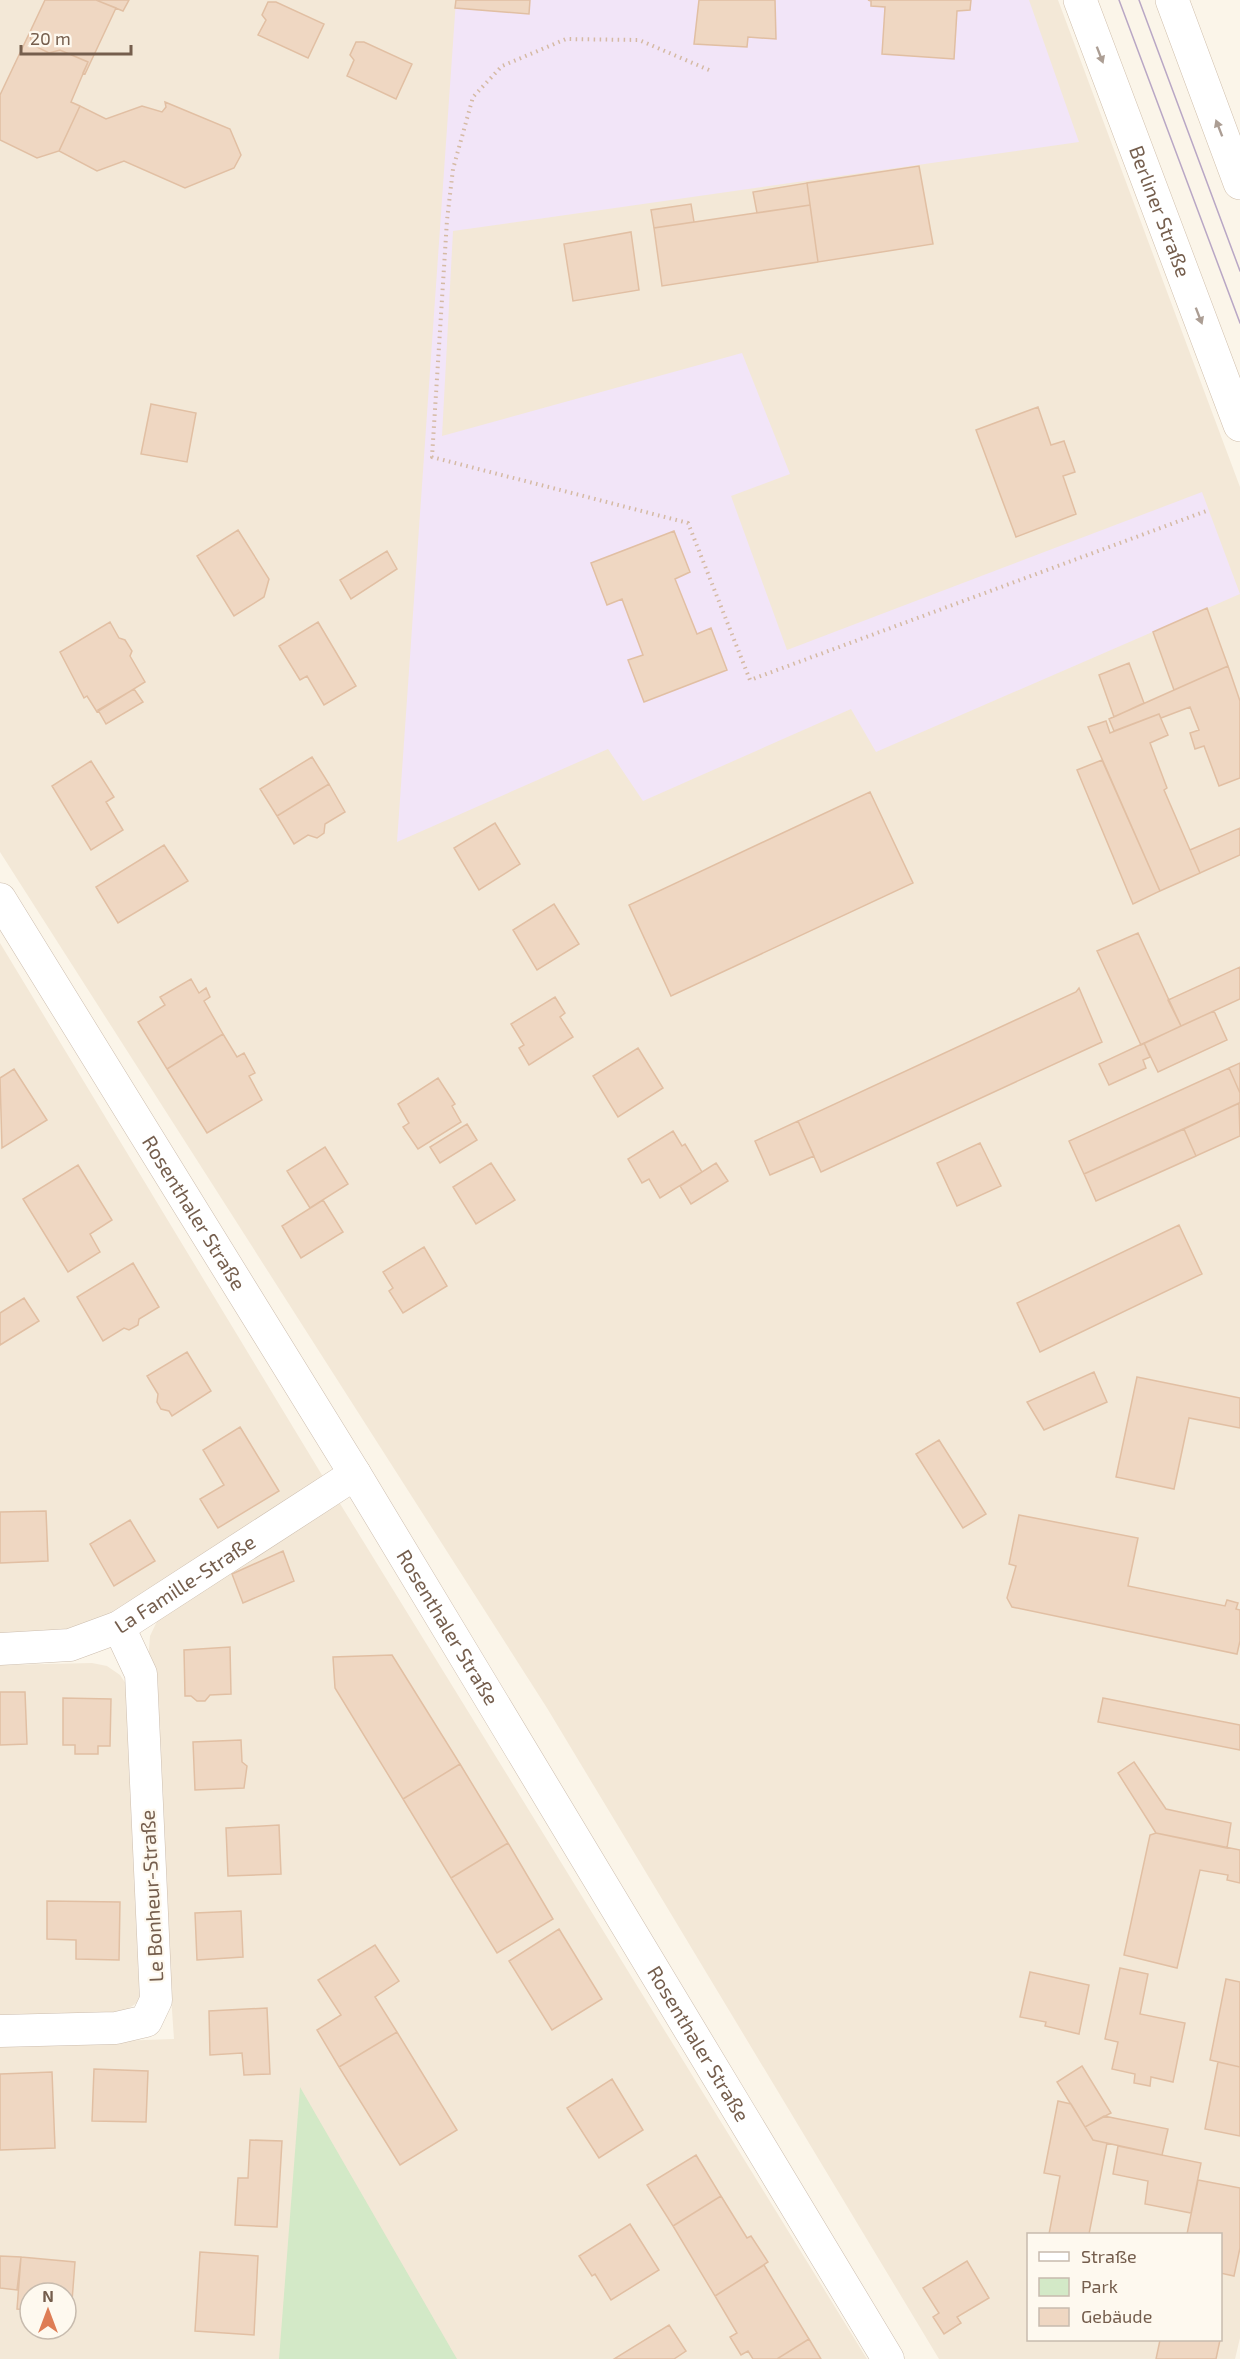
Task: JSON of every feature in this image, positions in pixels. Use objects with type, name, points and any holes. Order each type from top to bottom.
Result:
[{"type":"main road","name":"Berliner Straße","points":[[1080,0],[1240,425]]},
{"type":"main road","points":[[1172,0],[1240,183]]},
{"type":"street","name":"Rosenthaler Straße","points":[[0,899],[355,1474],[888,2359]]},
{"type":"street","name":"La Famille-Straße","points":[[0,1649],[70,1645],[119,1627],[355,1474]]},
{"type":"street","name":"Le Bonheur-Straße","points":[[0,2031],[116,2028],[146,2021],[156,2000],[141,1674],[119,1627]]},
{"type":"path","points":[[709,70],[639,40],[566,39],[502,66],[473,97],[453,169],[447,220],[432,457],[688,524],[750,680],[1209,510]]},
{"type":"shaded area","points":[[0,0],[1058,0],[1240,487],[1240,2338],[1235,2359],[939,2359],[547,1708],[0,852]]},
{"type":"shaded area","points":[[456,0],[1029,0],[1079,142],[453,231],[442,436],[742,353],[790,474],[731,496],[787,650],[1202,492],[1240,594],[876,752],[851,709],[643,801],[608,749],[397,842]]},
{"type":"shaded area","points":[[0,943],[325,1480],[85,1630],[0,1637]]},
{"type":"shaded area","points":[[339,1502],[867,2359],[0,2359],[0,2045],[174,2039],[148,1662],[150,1636],[160,1615]]},
{"type":"shaded area","points":[[92,1663],[107,1666],[120,1675],[128,1687],[141,2000],[116,2017],[0,2020],[0,1665]]},
{"type":"green space","points":[[300,2087],[457,2359],[279,2359]]},
{"type":"building","points":[[45,0],[96,0],[116,8],[85,74],[83,73],[88,62],[60,50],[49,53],[33,45],[29,34]]},
{"type":"building","points":[[96,0],[129,0],[123,11]]},
{"type":"building","points":[[456,0],[530,0],[529,14],[455,8]]},
{"type":"building","points":[[699,0],[775,0],[776,39],[748,37],[747,47],[694,44]]},
{"type":"building","points":[[868,0],[971,0],[970,10],[957,11],[954,59],[882,54],[885,7],[871,6],[871,1]]},
{"type":"building","points":[[268,2],[276,2],[324,24],[308,58],[258,35],[266,20],[262,15]]},
{"type":"building","points":[[29,34],[33,45],[49,53],[60,50],[88,62],[71,102],[80,106],[59,151],[37,158],[0,140],[0,95]]},
{"type":"building","points":[[356,42],[364,42],[412,64],[396,99],[347,76],[354,60],[350,55]]},
{"type":"building","points":[[165,102],[230,129],[241,155],[234,168],[185,188],[124,161],[97,171],[59,151],[80,106],[106,119],[142,106],[162,112],[166,107]]},
{"type":"building","points":[[919,166],[933,244],[818,262],[807,183]]},
{"type":"building","points":[[807,183],[810,205],[757,213],[753,192]]},
{"type":"building","points":[[691,204],[694,222],[654,228],[651,210]]},
{"type":"building","points":[[810,205],[818,262],[662,286],[654,228]]},
{"type":"building","points":[[631,232],[639,290],[573,301],[564,244]]},
{"type":"building","points":[[151,404],[196,413],[187,462],[141,454]]},
{"type":"building","points":[[1038,407],[1051,445],[1064,441],[1075,472],[1063,476],[1076,514],[1016,537],[976,430]]},
{"type":"building","points":[[238,530],[269,579],[264,597],[234,616],[197,556]]},
{"type":"building","points":[[674,531],[690,572],[675,579],[697,634],[711,628],[727,670],[644,702],[628,660],[643,655],[622,599],[607,605],[591,563]]},
{"type":"building","points":[[387,551],[397,569],[351,599],[340,580]]},
{"type":"building","points":[[1207,608],[1228,666],[1174,690],[1153,632]]},
{"type":"building","points":[[110,622],[119,638],[125,640],[132,651],[130,656],[145,682],[97,712],[87,696],[84,698],[60,652]]},
{"type":"building","points":[[318,622],[356,686],[324,705],[307,676],[300,680],[279,646]]},
{"type":"building","points":[[1129,663],[1144,703],[1114,717],[1099,675]]},
{"type":"building","points":[[1228,666],[1240,701],[1240,778],[1219,786],[1204,746],[1195,749],[1190,733],[1199,730],[1190,707],[1161,718],[1159,714],[1114,731],[1109,719]]},
{"type":"building","points":[[134,689],[143,702],[106,724],[98,710]]},
{"type":"building","points":[[1159,714],[1168,735],[1150,743],[1167,788],[1164,790],[1200,873],[1160,891],[1088,727],[1106,721],[1110,733]]},
{"type":"building","points":[[312,757],[329,784],[277,816],[260,789]]},
{"type":"building","points":[[1102,760],[1160,891],[1133,904],[1077,770]]},
{"type":"building","points":[[91,761],[114,797],[106,802],[123,830],[91,850],[52,786]]},
{"type":"building","points":[[329,784],[345,812],[325,824],[324,833],[317,838],[308,835],[294,844],[277,816]]},
{"type":"building","points":[[870,792],[913,883],[671,996],[629,905]]},
{"type":"building","points":[[495,823],[520,864],[479,890],[454,848]]},
{"type":"building","points":[[1240,828],[1240,855],[1200,873],[1190,850]]},
{"type":"building","points":[[164,845],[188,881],[118,923],[96,887]]},
{"type":"building","points":[[554,904],[579,944],[537,970],[513,930]]},
{"type":"building","points":[[1138,933],[1181,1026],[1141,1045],[1097,951]]},
{"type":"building","points":[[1240,967],[1240,999],[1181,1026],[1168,1000]]},
{"type":"building","points":[[191,979],[199,993],[206,988],[210,997],[204,1001],[223,1034],[167,1069],[138,1022],[165,1005],[160,997]]},
{"type":"building","points":[[1079,988],[1102,1042],[821,1172],[798,1121],[1076,992]]},
{"type":"building","points":[[555,997],[565,1013],[560,1017],[573,1037],[529,1065],[519,1048],[524,1045],[511,1024]]},
{"type":"building","points":[[1214,1011],[1227,1040],[1158,1072],[1144,1043]]},
{"type":"building","points":[[223,1034],[237,1057],[244,1053],[255,1073],[249,1076],[262,1100],[207,1133],[167,1069]]},
{"type":"building","points":[[1144,1043],[1150,1057],[1143,1060],[1146,1068],[1109,1085],[1099,1064]]},
{"type":"building","points":[[638,1048],[663,1088],[618,1117],[593,1076]]},
{"type":"building","points":[[1240,1063],[1240,1093],[1229,1068]]},
{"type":"building","points":[[1229,1068],[1240,1093],[1240,1103],[1084,1174],[1069,1141]]},
{"type":"building","points":[[14,1069],[47,1120],[2,1148],[0,1078]]},
{"type":"building","points":[[438,1078],[455,1104],[452,1106],[461,1122],[418,1149],[403,1127],[409,1123],[398,1104]]},
{"type":"building","points":[[1239,1103],[1240,1136],[1196,1156],[1184,1129]]},
{"type":"building","points":[[798,1121],[814,1156],[770,1175],[755,1141]]},
{"type":"building","points":[[467,1124],[477,1140],[440,1163],[430,1147]]},
{"type":"building","points":[[1184,1129],[1196,1156],[1096,1201],[1084,1174]]},
{"type":"building","points":[[673,1131],[682,1146],[685,1144],[702,1172],[660,1198],[649,1179],[642,1183],[628,1159]]},
{"type":"building","points":[[980,1143],[1001,1186],[957,1206],[937,1163]]},
{"type":"building","points":[[325,1147],[348,1184],[310,1208],[287,1171]]},
{"type":"building","points":[[491,1163],[515,1200],[476,1224],[453,1187]]},
{"type":"building","points":[[716,1163],[728,1181],[691,1204],[680,1186]]},
{"type":"building","points":[[78,1165],[112,1220],[90,1234],[100,1252],[68,1272],[23,1199]]},
{"type":"building","points":[[323,1200],[343,1232],[301,1258],[282,1226]]},
{"type":"building","points":[[1179,1225],[1202,1274],[1040,1352],[1017,1303]]},
{"type":"building","points":[[424,1247],[447,1286],[403,1313],[389,1291],[393,1288],[383,1272]]},
{"type":"building","points":[[133,1263],[159,1307],[139,1319],[138,1325],[129,1330],[124,1328],[103,1341],[77,1297]]},
{"type":"building","points":[[24,1298],[39,1321],[0,1345],[0,1313]]},
{"type":"building","points":[[187,1352],[211,1391],[172,1416],[169,1411],[161,1409],[157,1402],[158,1394],[147,1376]]},
{"type":"building","points":[[1094,1372],[1107,1402],[1044,1430],[1027,1402]]},
{"type":"building","points":[[1137,1377],[1240,1398],[1240,1428],[1189,1418],[1174,1489],[1116,1477]]},
{"type":"building","points":[[240,1427],[279,1491],[218,1528],[200,1499],[224,1485],[203,1450]]},
{"type":"building","points":[[939,1440],[986,1514],[963,1528],[916,1454]]},
{"type":"building","points":[[46,1511],[48,1561],[0,1563],[0,1512]]},
{"type":"building","points":[[1019,1515],[1138,1538],[1128,1586],[1225,1606],[1227,1600],[1238,1603],[1236,1609],[1240,1610],[1240,1641],[1237,1654],[1012,1607],[1007,1598],[1016,1566],[1009,1564]]},
{"type":"building","points":[[130,1520],[155,1561],[114,1586],[90,1544]]},
{"type":"building","points":[[283,1551],[294,1581],[243,1603],[232,1574]]},
{"type":"building","points":[[230,1647],[231,1694],[210,1695],[205,1701],[197,1701],[191,1696],[185,1696],[184,1650]]},
{"type":"building","points":[[392,1655],[460,1764],[403,1799],[335,1688],[333,1657]]},
{"type":"building","points":[[0,1692],[25,1692],[27,1744],[0,1745]]},
{"type":"building","points":[[63,1698],[111,1699],[110,1746],[98,1746],[98,1754],[75,1754],[75,1745],[63,1745]]},
{"type":"building","points":[[1103,1698],[1240,1725],[1240,1750],[1098,1722]]},
{"type":"building","points":[[241,1740],[242,1762],[247,1766],[244,1788],[195,1790],[193,1742]]},
{"type":"building","points":[[1134,1762],[1166,1809],[1231,1823],[1227,1848],[1156,1833],[1118,1773]]},
{"type":"building","points":[[460,1764],[508,1843],[451,1878],[403,1799]]},
{"type":"building","points":[[279,1825],[281,1874],[228,1876],[226,1828]]},
{"type":"building","points":[[1156,1833],[1240,1850],[1240,1883],[1227,1880],[1228,1875],[1200,1870],[1177,1968],[1124,1955],[1150,1835]]},
{"type":"building","points":[[508,1843],[553,1919],[497,1953],[451,1878]]},
{"type":"building","points":[[47,1901],[120,1902],[119,1960],[76,1959],[76,1940],[47,1939]]},
{"type":"building","points":[[241,1911],[243,1957],[197,1960],[195,1913]]},
{"type":"building","points":[[559,1929],[602,1999],[552,2030],[509,1961]]},
{"type":"building","points":[[375,1945],[399,1981],[375,1997],[397,2032],[339,2067],[317,2030],[341,2015],[318,1980]]},
{"type":"building","points":[[1120,1968],[1148,1974],[1140,2014],[1185,2023],[1173,2082],[1151,2077],[1150,2086],[1134,2083],[1135,2074],[1112,2069],[1118,2042],[1105,2039]]},
{"type":"building","points":[[1030,1972],[1089,1985],[1079,2034],[1045,2026],[1046,2022],[1020,2017]]},
{"type":"building","points":[[1226,1979],[1240,1982],[1240,2067],[1210,2060]]},
{"type":"building","points":[[267,2008],[270,2074],[244,2075],[242,2053],[210,2055],[209,2011]]},
{"type":"building","points":[[397,2032],[457,2130],[400,2165],[339,2067]]},
{"type":"building","points":[[1218,2062],[1240,2067],[1240,2136],[1205,2129]]},
{"type":"building","points":[[1082,2066],[1111,2113],[1085,2127],[1057,2082]]},
{"type":"building","points":[[94,2069],[148,2071],[146,2122],[92,2121]]},
{"type":"building","points":[[52,2072],[55,2148],[0,2150],[0,2074]]},
{"type":"building","points":[[612,2079],[643,2130],[599,2158],[567,2108]]},
{"type":"building","points":[[1058,2101],[1071,2104],[1093,2140],[1107,2143],[1089,2233],[1049,2233],[1060,2176],[1044,2173]]},
{"type":"building","points":[[1104,2116],[1168,2129],[1162,2155],[1093,2140],[1085,2127]]},
{"type":"building","points":[[250,2140],[282,2141],[277,2227],[235,2225],[238,2178],[248,2178]]},
{"type":"building","points":[[1118,2146],[1201,2163],[1191,2213],[1145,2204],[1148,2181],[1113,2174]]},
{"type":"building","points":[[696,2155],[721,2196],[673,2226],[647,2185]]},
{"type":"building","points":[[1198,2180],[1240,2188],[1240,2248],[1234,2276],[1222,2273],[1222,2233],[1187,2233]]},
{"type":"building","points":[[721,2196],[747,2238],[751,2236],[768,2262],[715,2296],[673,2226]]},
{"type":"building","points":[[630,2224],[659,2270],[611,2300],[595,2274],[592,2276],[579,2256]]},
{"type":"building","points":[[200,2252],[258,2256],[254,2335],[195,2331]]},
{"type":"building","points":[[0,2256],[21,2257],[17,2290],[0,2288]]},
{"type":"building","points":[[21,2257],[75,2262],[74,2281],[19,2281]]},
{"type":"building","points":[[967,2261],[989,2298],[957,2317],[961,2323],[944,2334],[933,2317],[939,2313],[923,2288]]},
{"type":"building","points":[[764,2265],[809,2339],[777,2359],[753,2359],[748,2351],[741,2355],[730,2337],[737,2333],[715,2296]]},
{"type":"building","points":[[669,2325],[686,2351],[674,2359],[614,2359]]},
{"type":"building","points":[[809,2339],[821,2359],[777,2359]]},
{"type":"building","points":[[1160,2341],[1220,2341],[1216,2359],[1156,2359]]},
{"type":"tram line","points":[[1119,0],[1240,323]]},
{"type":"tram line","points":[[1139,0],[1240,271]]}]
